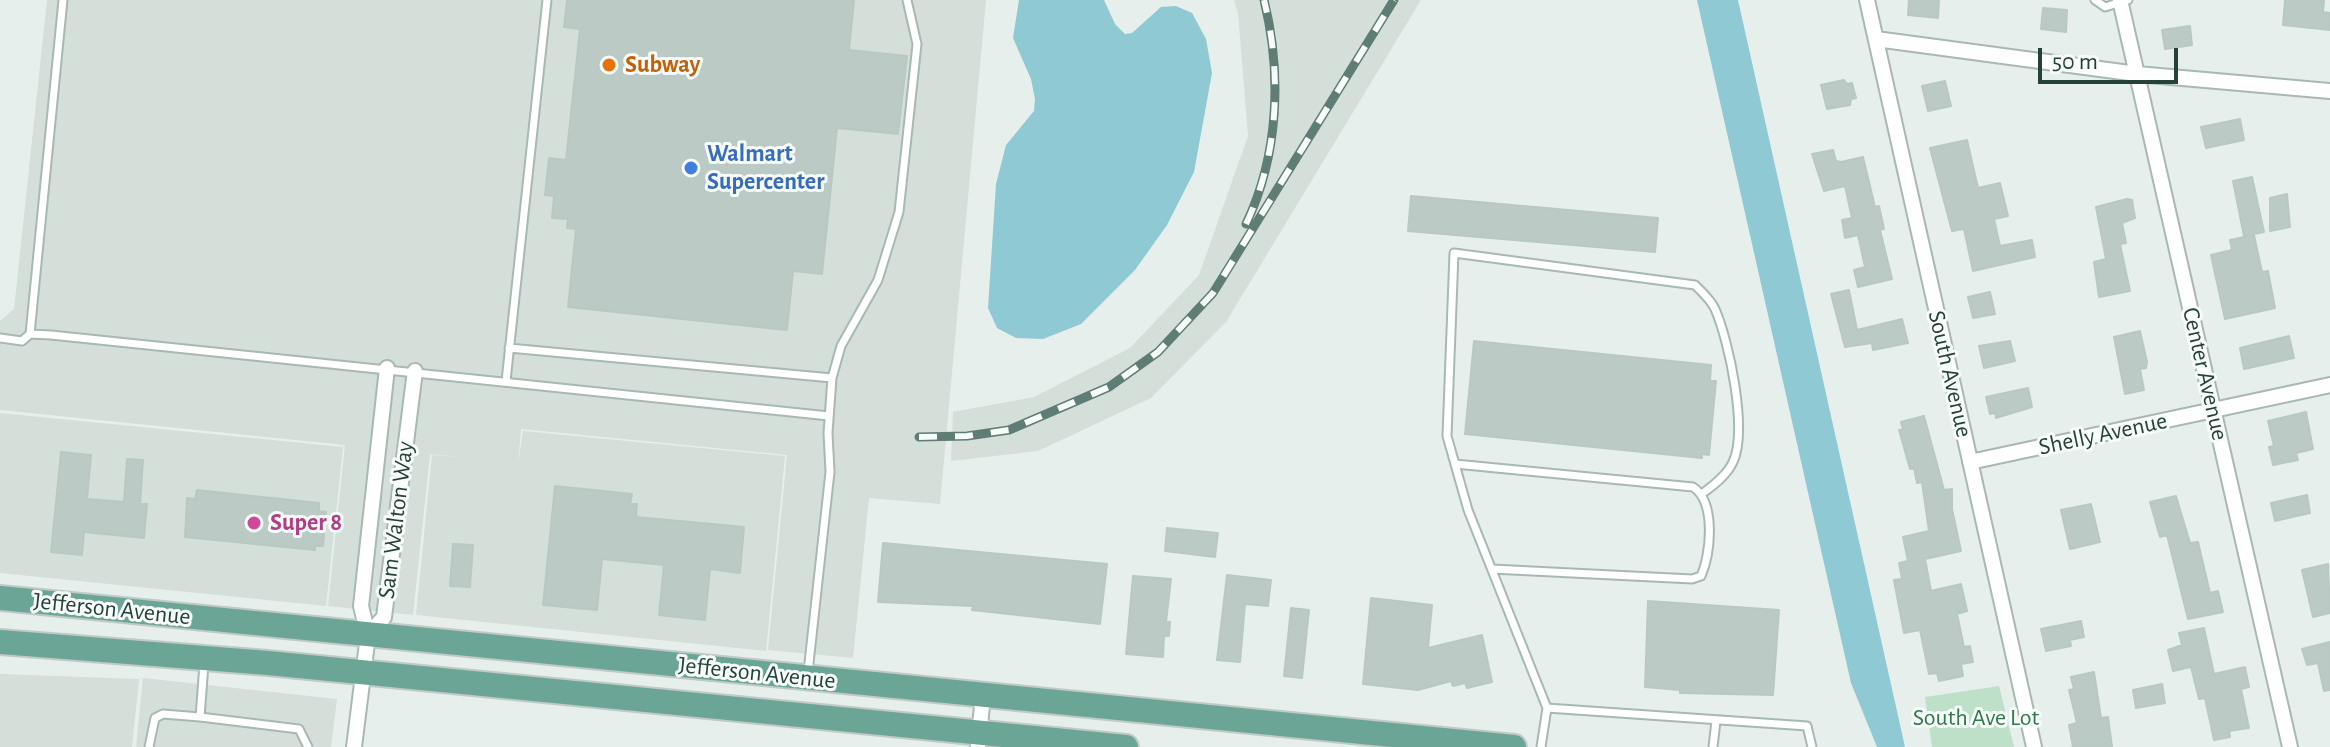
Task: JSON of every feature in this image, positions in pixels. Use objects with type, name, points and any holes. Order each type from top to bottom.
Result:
[{"type":"main road","name":"Jefferson Avenue","points":[[0,598],[1514,747]]},
{"type":"main road","name":"Jefferson Avenue","points":[[0,642],[362,673],[978,740],[1126,747]]},
{"type":"street","name":"South Avenue","points":[[1867,0],[2034,747]]},
{"type":"street","name":"Center Avenue","points":[[2123,1],[2290,747]]},
{"type":"street","points":[[1876,39],[2137,74],[2330,91]]},
{"type":"street","name":"Sam Walton Way","points":[[368,635],[361,606],[387,368]]},
{"type":"street","name":"Sam Walton Way","points":[[368,635],[384,617],[415,371]]},
{"type":"street","name":"Shelly Avenue","points":[[1970,462],[2330,385]]},
{"type":"street","points":[[354,747],[368,635]]},
{"type":"street","points":[[978,740],[983,695]]},
{"type":"lane","points":[[0,338],[22,341],[30,334],[63,0]]},
{"type":"lane","points":[[506,381],[547,0]]},
{"type":"lane","points":[[808,678],[830,463],[832,378],[841,346],[878,280],[899,212],[917,44],[907,0]]},
{"type":"lane","points":[[2095,0],[2105,7],[2123,1]]},
{"type":"lane","points":[[1541,747],[1547,708],[1468,510],[1447,436],[1454,253],[1695,285],[1714,306],[1731,362],[1738,438],[1733,462],[1718,482],[1703,493]]},
{"type":"lane","points":[[30,334],[387,368],[829,416]]},
{"type":"lane","points":[[509,348],[832,378]]},
{"type":"lane","points":[[1455,464],[1693,487],[1703,493],[1708,506],[1706,566],[1701,576],[1492,569]]},
{"type":"lane","points":[[200,717],[205,658]]},
{"type":"lane","points":[[1547,708],[1807,726],[1812,747]]},
{"type":"lane","points":[[149,747],[155,718],[163,714],[299,729],[308,747]]},
{"type":"lane","points":[[1713,747],[1716,721]]},
{"type":"shaded area","points":[[47,0],[986,0],[940,504],[869,498],[853,658],[768,650],[787,455],[521,429],[518,463],[523,431],[785,456],[766,651],[416,615],[432,455],[461,457],[430,454],[413,615],[328,606],[345,445],[0,410],[0,321],[14,309]]},
{"type":"shaded area","points":[[1234,0],[1421,0],[1226,322],[1151,398],[1038,451],[951,461],[953,412],[1034,397],[1130,348],[1199,275],[1248,136],[1238,13]]},
{"type":"shaded area","points":[[0,413],[343,447],[326,606],[0,573]]},
{"type":"shaded area","points":[[0,674],[139,679],[132,747],[0,747]]},
{"type":"shaded area","points":[[143,678],[337,699],[331,747],[136,747]]},
{"type":"green space","name":"South Ave Lot","points":[[1999,686],[2014,747],[1932,747],[1925,697]]},
{"type":"water","points":[[1019,0],[1104,0],[1115,24],[1125,34],[1132,33],[1161,7],[1176,6],[1192,13],[1206,39],[1212,73],[1194,172],[1167,225],[1135,270],[1081,324],[1043,339],[1016,338],[997,328],[988,308],[996,184],[1006,145],[1034,111],[1031,79],[1013,38]]},
{"type":"water","points":[[1697,0],[1738,0],[1905,747],[1877,747],[1851,683]]},
{"type":"building","name":"Walmart Supercenter","points":[[567,0],[854,0],[849,50],[907,56],[898,134],[837,128],[822,274],[793,271],[787,330],[568,307],[576,229],[567,228],[568,219],[552,218],[554,196],[545,195],[549,158],[566,160],[580,29],[564,27]]},
{"type":"building","points":[[1909,0],[1939,0],[1938,18],[1908,15]]},
{"type":"building","points":[[2285,0],[2324,0],[2323,12],[2330,13],[2330,30],[2283,25]]},
{"type":"building","points":[[2043,8],[2067,10],[2066,32],[2041,29]]},
{"type":"building","points":[[2190,26],[2192,45],[2165,49],[2162,30]]},
{"type":"building","points":[[1844,80],[1847,84],[1852,83],[1856,98],[1851,99],[1850,105],[1827,109],[1821,85]]},
{"type":"building","points":[[1945,81],[1951,106],[1928,111],[1922,86]]},
{"type":"building","points":[[2240,119],[2244,140],[2206,148],[2201,127]]},
{"type":"building","points":[[1967,140],[1978,188],[2000,183],[2008,216],[1994,219],[2000,246],[2032,240],[2035,257],[1973,271],[1964,229],[1952,231],[1930,148]]},
{"type":"building","points":[[1833,150],[1836,161],[1863,157],[1875,207],[1879,206],[1884,229],[1880,230],[1892,279],[1858,287],[1854,270],[1865,267],[1858,235],[1845,238],[1842,220],[1852,218],[1845,186],[1824,191],[1812,154]]},
{"type":"building","points":[[2252,177],[2264,232],[2244,236],[2233,181]]},
{"type":"building","points":[[2287,194],[2290,227],[2270,231],[2270,198]]},
{"type":"building","points":[[1411,196],[1658,218],[1655,252],[1408,231]]},
{"type":"building","points":[[2132,200],[2135,218],[2122,223],[2126,243],[2120,244],[2130,291],[2099,297],[2094,262],[2106,259],[2096,207]]},
{"type":"building","points":[[2254,235],[2262,272],[2268,271],[2275,308],[2225,319],[2211,255],[2232,250],[2230,240]]},
{"type":"building","points":[[1849,290],[1857,330],[1902,319],[1908,343],[1873,350],[1872,343],[1845,347],[1831,294]]},
{"type":"building","points":[[1990,292],[1995,314],[1973,318],[1968,297]]},
{"type":"building","points":[[2140,331],[2147,362],[2146,368],[2140,369],[2144,390],[2125,394],[2114,337]]},
{"type":"building","points":[[2289,336],[2294,358],[2244,369],[2240,348]]},
{"type":"building","points":[[1474,341],[1711,365],[1710,381],[1716,381],[1709,455],[1702,454],[1702,458],[1465,434]]},
{"type":"building","points":[[2010,341],[2015,361],[1984,368],[1979,346]]},
{"type":"building","points":[[2028,388],[2032,407],[1996,418],[1995,413],[1990,414],[1986,397]]},
{"type":"building","points":[[2306,412],[2313,449],[2296,453],[2298,460],[2273,465],[2269,447],[2274,446],[2268,421]]},
{"type":"building","points":[[1924,416],[1944,490],[1952,489],[1952,509],[1961,551],[1925,559],[1931,591],[1961,584],[1967,611],[1957,614],[1964,647],[1970,646],[1973,662],[1961,664],[1963,676],[1939,681],[1937,673],[1929,674],[1920,630],[1904,633],[1894,580],[1902,579],[1899,563],[1908,561],[1903,537],[1929,531],[1922,482],[1917,483],[1914,468],[1910,469],[1899,430],[1903,429],[1901,422]]},
{"type":"building","points":[[61,452],[91,455],[87,499],[124,502],[127,459],[143,460],[140,504],[147,504],[144,538],[84,532],[82,555],[51,552]]},
{"type":"building","points":[[555,486],[632,494],[630,504],[637,504],[636,517],[744,527],[740,573],[710,569],[705,620],[659,615],[664,565],[602,559],[597,610],[543,605]]},
{"type":"building","name":"Super 8","points":[[197,490],[319,503],[319,511],[326,512],[323,546],[315,546],[315,550],[185,537],[187,498],[195,499]]},
{"type":"building","points":[[2307,495],[2310,513],[2275,521],[2271,503]]},
{"type":"building","points":[[2176,496],[2190,543],[2198,542],[2210,593],[2218,591],[2223,612],[2188,619],[2167,535],[2160,537],[2150,502]]},
{"type":"building","points":[[2091,504],[2100,542],[2070,549],[2061,510]]},
{"type":"building","points":[[1167,528],[1218,533],[1215,557],[1165,551]]},
{"type":"building","points":[[883,543],[1107,564],[1100,624],[972,610],[973,606],[878,602]]},
{"type":"building","points":[[453,544],[473,545],[470,587],[450,586]]},
{"type":"building","points":[[2328,564],[2330,613],[2313,617],[2302,570]]},
{"type":"building","points":[[1227,575],[1271,580],[1268,606],[1245,604],[1240,662],[1217,660]]},
{"type":"building","points":[[1133,576],[1171,579],[1166,622],[1170,622],[1169,636],[1164,636],[1163,657],[1126,654]]},
{"type":"building","points":[[1371,598],[1432,605],[1428,648],[1482,635],[1492,682],[1467,688],[1465,683],[1453,686],[1451,681],[1418,690],[1363,684]]},
{"type":"building","points":[[1648,601],[1779,610],[1773,695],[1680,693],[1680,690],[1645,687]]},
{"type":"building","points":[[1291,608],[1309,610],[1302,678],[1284,676]]},
{"type":"building","points":[[2081,621],[2084,637],[2070,640],[2071,646],[2046,651],[2041,629]]},
{"type":"building","points":[[2204,628],[2214,674],[2245,667],[2249,687],[2241,689],[2249,728],[2229,731],[2230,737],[2214,740],[2205,698],[2199,699],[2191,667],[2173,671],[2168,650],[2182,645],[2179,633]]},
{"type":"building","points":[[2330,642],[2330,690],[2324,691],[2318,663],[2307,665],[2302,649]]},
{"type":"building","points":[[2094,672],[2101,718],[2108,717],[2112,747],[2073,747],[2069,725],[2077,723],[2069,690],[2074,689],[2071,677]]},
{"type":"building","points":[[2162,684],[2165,703],[2136,708],[2133,690]]},
{"type":"railway","points":[[1246,224],[1265,170],[1274,114],[1273,56],[1264,0]]},
{"type":"railway","points":[[919,437],[967,436],[1009,430],[1109,387],[1158,352],[1213,293],[1394,0]]},
{"type":"place","name":"Subway","points":[[609,65]]},
{"type":"place","name":"Walmart Supercenter","points":[[691,168]]},
{"type":"place","name":"Super 8","points":[[254,523]]}]
